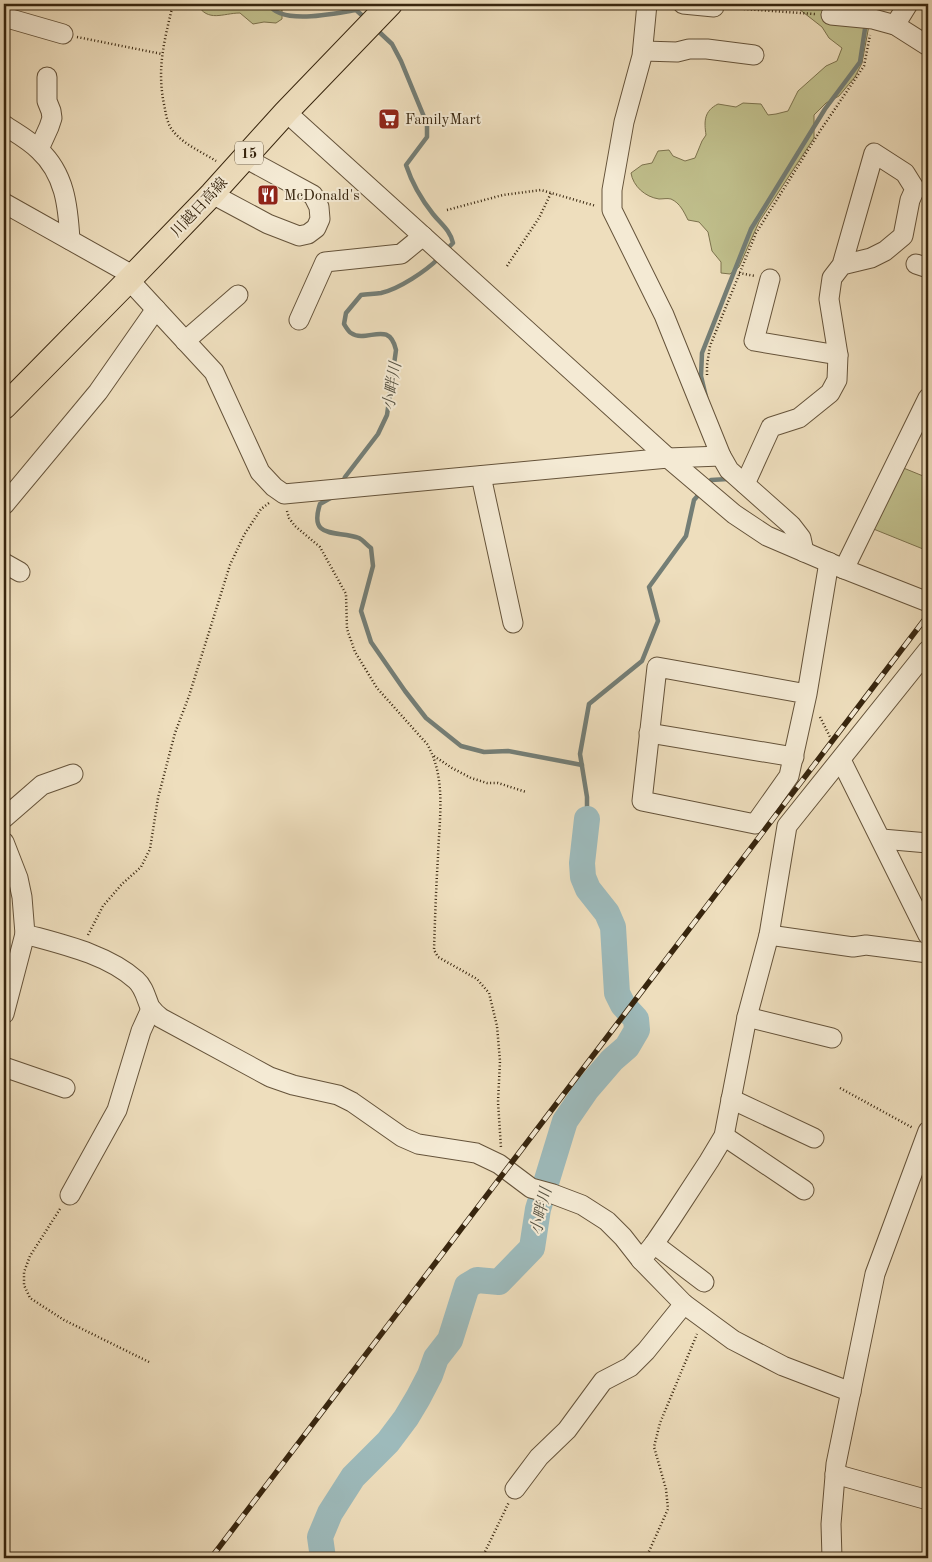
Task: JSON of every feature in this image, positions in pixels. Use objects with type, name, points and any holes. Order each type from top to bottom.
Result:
[{"type":"main road","name":"川越日高線","points":[[4,407],[212,194],[286,112],[378,17]]},
{"type":"street","points":[[8,4],[4,17],[63,34]]},
{"type":"street","points":[[647,4],[643,51],[624,122],[612,190],[612,210],[664,315],[733,472],[791,525],[801,538],[804,552]]},
{"type":"street","points":[[683,4],[714,7]]},
{"type":"street","points":[[895,25],[908,4]]},
{"type":"street","points":[[831,16],[874,19],[895,25],[927,44]]},
{"type":"street","points":[[643,51],[677,52],[688,48],[754,55]]},
{"type":"street","points":[[39,149],[52,118],[47,101],[47,78]]},
{"type":"street","points":[[286,112],[668,458],[749,525],[767,536],[836,566],[928,602]]},
{"type":"street","points":[[4,125],[39,149],[53,164],[65,191],[70,240]]},
{"type":"street","points":[[733,472],[772,427],[799,418],[830,393],[837,380],[838,355],[829,299],[832,278],[842,265],[874,153],[905,173],[915,189],[910,200],[903,236],[885,251],[871,258],[842,265]]},
{"type":"street","points":[[212,194],[268,224],[299,236],[308,234],[316,228],[320,219],[319,207],[313,195],[238,165]]},
{"type":"street","points":[[4,203],[70,240],[131,278],[156,309],[214,372],[260,472],[283,496],[668,458],[733,472]]},
{"type":"street","points":[[299,320],[325,262],[401,254],[423,236]]},
{"type":"street","points":[[770,279],[754,341],[838,355]]},
{"type":"street","points":[[185,340],[238,294]]},
{"type":"street","points":[[4,504],[98,392],[156,309]]},
{"type":"street","points":[[808,694],[657,667],[642,802],[755,824],[789,776],[794,757],[808,694],[836,566],[928,398]]},
{"type":"street","points":[[481,476],[513,623]]},
{"type":"street","points":[[641,1260],[654,1244],[724,1136],[747,1017],[769,934],[787,826],[928,650]]},
{"type":"street","points":[[649,733],[794,757]]},
{"type":"street","points":[[841,760],[882,839],[928,935]]},
{"type":"street","points":[[4,818],[42,785],[73,774]]},
{"type":"street","points":[[882,839],[928,843]]},
{"type":"street","points":[[4,842],[18,878],[22,897],[25,934],[4,1014]]},
{"type":"street","points":[[25,934],[80,949],[120,969],[137,980],[145,992],[151,1009],[161,1018],[249,1067],[293,1085],[338,1096],[352,1102],[402,1137],[418,1144],[476,1152],[499,1164],[534,1189],[582,1205],[607,1222],[623,1237],[641,1260],[684,1304],[733,1340],[783,1366],[851,1392]]},
{"type":"street","points":[[769,934],[853,947],[866,945],[928,953]]},
{"type":"street","points":[[70,1195],[117,1110],[138,1038],[151,1009]]},
{"type":"street","points":[[747,1017],[832,1038]]},
{"type":"street","points":[[4,1067],[65,1088]]},
{"type":"street","points":[[731,1100],[814,1138]]},
{"type":"street","points":[[832,1558],[831,1524],[835,1474],[875,1274],[927,1133]]},
{"type":"street","points":[[724,1136],[804,1190]]},
{"type":"street","points":[[654,1244],[704,1282]]},
{"type":"street","points":[[515,1489],[538,1457],[567,1430],[604,1381],[630,1367],[646,1351],[684,1304]]},
{"type":"street","points":[[835,1474],[928,1500]]},
{"type":"path","points":[[174,4],[162,54],[160,89],[166,118],[172,130],[180,138],[238,165]]},
{"type":"path","points":[[714,7],[831,16]]},
{"type":"path","points":[[708,381],[706,365],[710,346],[756,233],[820,131],[864,66],[874,19]]},
{"type":"path","points":[[63,34],[162,54]]},
{"type":"path","points":[[447,210],[503,195],[541,190],[612,210]]},
{"type":"path","points":[[507,266],[539,218],[551,193]]},
{"type":"path","points":[[80,949],[103,906],[122,884],[141,867],[150,849],[158,798],[175,733],[189,696],[230,565],[244,534],[261,509],[273,499],[283,496],[289,518],[320,547],[346,594],[346,629],[355,652],[377,688],[427,744],[433,755],[440,782],[434,950],[438,957],[477,979],[489,993],[497,1026],[500,1061],[498,1102],[502,1150],[499,1164]]},
{"type":"path","points":[[808,694],[841,760]]},
{"type":"path","points":[[433,755],[471,778],[487,783],[498,783],[526,792]]},
{"type":"path","points":[[840,1088],[927,1133]]},
{"type":"path","points":[[70,1195],[30,1256],[24,1272],[24,1285],[30,1298],[64,1320],[149,1362]]},
{"type":"path","points":[[646,1558],[668,1509],[666,1489],[654,1447],[660,1423],[695,1338],[706,1320]]},
{"type":"path","points":[[482,1558],[515,1489]]},
{"type":"shaded area","points":[[197,4],[274,4],[282,10],[282,19],[276,23],[264,22],[253,24],[240,13],[211,15],[201,10]]},
{"type":"shaded area","points":[[796,4],[873,4],[862,63],[855,77],[839,96],[826,103],[814,115],[814,138],[759,222],[739,267],[730,274],[721,273],[721,262],[712,251],[708,232],[699,222],[688,220],[679,205],[671,199],[654,198],[640,190],[634,182],[631,173],[642,165],[652,163],[658,151],[669,150],[673,156],[685,161],[695,158],[706,135],[706,117],[710,110],[718,104],[736,107],[743,103],[761,104],[768,115],[788,111],[798,91],[826,66],[837,61],[842,48],[829,38],[822,27],[799,9]]},
{"type":"shaded area","points":[[901,467],[928,478],[928,551],[871,528]]},
{"type":"waterway","name":"小畔川","points":[[269,4],[275,11],[284,15],[309,16],[356,10],[365,18]]},
{"type":"waterway","points":[[867,15],[868,4]]},
{"type":"waterway","points":[[706,397],[701,376],[702,353],[751,229],[825,109],[860,62],[866,22]]},
{"type":"waterway","name":"小畔川","points":[[376,29],[392,44],[427,124],[427,137],[406,165],[421,197],[450,234],[453,243],[446,250]]},
{"type":"waterway","name":"小畔川","points":[[342,485],[345,477],[378,434],[387,415],[396,350],[393,341],[383,334],[357,336],[351,333],[344,324],[346,313],[361,295],[381,293],[396,288],[420,274],[439,258]]},
{"type":"waterway","points":[[706,486],[711,480],[728,479],[730,476]]},
{"type":"waterway","points":[[587,819],[587,797],[580,754],[589,704],[642,661],[658,621],[649,587],[686,536],[694,500],[701,492]]},
{"type":"waterway","name":"小畔川","points":[[334,496],[320,504],[317,515],[318,523],[327,532],[359,538],[371,548],[373,566],[361,611],[371,642],[426,718],[461,746],[484,752],[508,751],[582,765]]},
{"type":"waterway","name":"小畔川","points":[[323,1558],[320,1537],[330,1513],[353,1477],[388,1442],[406,1418],[430,1375],[436,1358],[450,1340],[467,1286],[477,1280],[499,1282],[532,1248],[538,1209],[565,1121],[587,1089],[612,1060],[627,1047],[637,1030],[636,1019],[623,1005],[617,993],[613,927],[607,913],[588,889],[583,877],[582,863],[587,819]]},
{"type":"railway","points":[[211,1558],[928,615]]},
{"type":"place","name":"FamilyMart","points":[[389,119]]},
{"type":"place","name":"McDonald's","points":[[268,195]]}]
